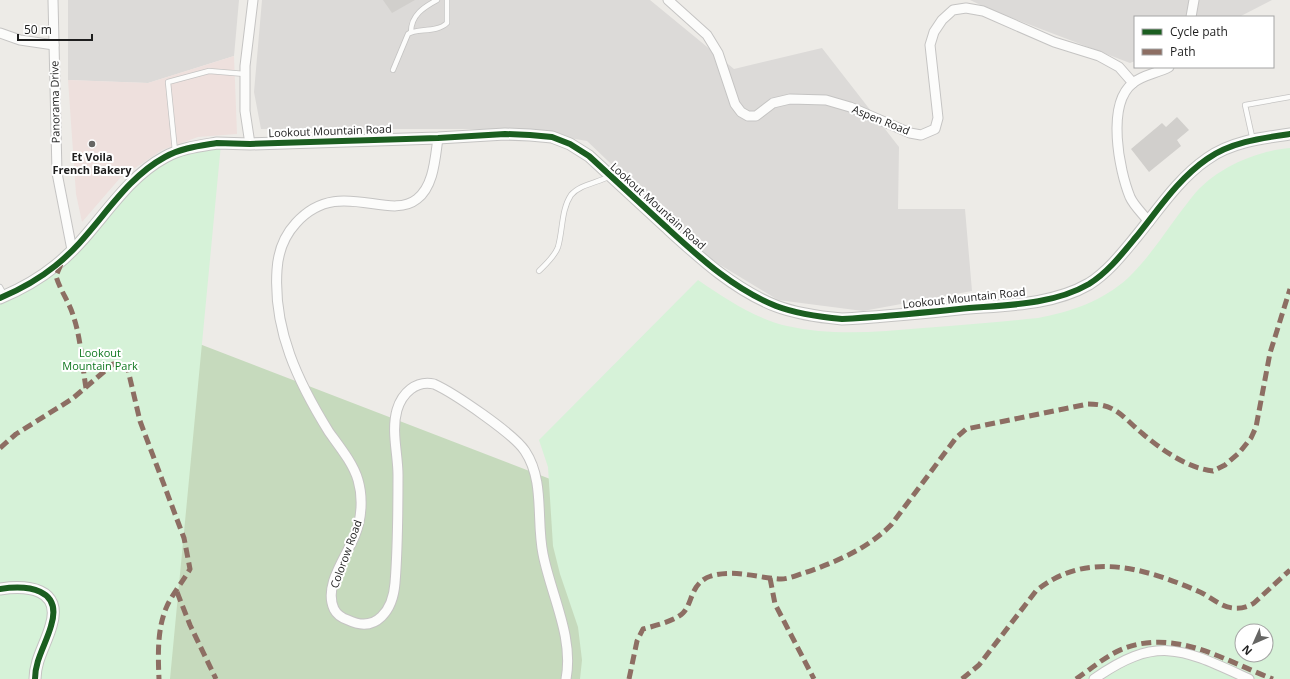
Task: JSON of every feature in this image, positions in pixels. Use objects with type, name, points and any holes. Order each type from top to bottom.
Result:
[{"type":"street","name":"Panorama Drive","points":[[53,0],[57,173],[72,250]]},
{"type":"street","points":[[250,144],[245,111],[245,74],[253,0]]},
{"type":"street","name":"Aspen Road","points":[[668,0],[707,35],[718,54],[735,104],[741,112],[748,116],[756,116],[773,103],[790,99],[826,100],[850,107],[910,133],[921,135],[930,132],[935,129],[938,118],[930,45],[934,32],[942,20],[953,10],[966,8],[983,11],[1054,42],[1098,56],[1119,67],[1133,83]]},
{"type":"street","points":[[1191,16],[1194,0]]},
{"type":"street","points":[[0,32],[20,40],[54,45]]},
{"type":"street","points":[[1149,222],[1130,198],[1124,176],[1116,133],[1116,113],[1122,97],[1133,83],[1167,68]]},
{"type":"street","name":"Lookout Mountain Road","points":[[2,294],[55,267],[132,182],[148,167],[175,153],[191,147],[217,143],[250,144],[438,138],[505,134],[552,137],[570,144],[589,156],[698,257],[735,285],[777,307],[818,316],[842,319],[1049,299],[1074,292],[1108,270],[1189,174],[1207,158],[1232,146],[1290,134]]},
{"type":"street","name":"Colorow Road","points":[[438,138],[435,159],[428,184],[419,198],[407,205],[393,206],[351,200],[333,201],[318,206],[302,216],[290,230],[280,250],[277,271],[278,302],[282,333],[292,364],[305,391],[358,478],[361,499],[360,520],[334,584],[331,596],[334,608],[340,616],[354,624],[369,625],[381,618],[389,609],[394,594],[396,576],[398,474],[395,422],[396,413],[403,397],[411,388],[422,383],[434,384],[508,433],[524,450],[531,462],[538,486],[539,526],[542,554],[566,638],[566,679]]},
{"type":"street","points":[[0,589],[14,587],[34,588],[45,594],[51,603],[52,621],[38,658],[36,679]]},
{"type":"street","points":[[1094,679],[1127,658],[1145,652],[1166,650],[1198,657],[1249,679]]},
{"type":"lane","points":[[392,70],[408,34],[411,32],[411,25],[414,17],[420,11],[438,0]]},
{"type":"lane","points":[[411,32],[420,32],[444,26],[448,20],[447,0]]},
{"type":"lane","points":[[175,153],[168,82],[209,71],[245,74]]},
{"type":"lane","points":[[1253,141],[1245,105],[1290,97]]},
{"type":"lane","points":[[540,271],[554,255],[558,247],[562,219],[571,195],[583,186],[602,181],[610,176]]},
{"type":"shaded area","points":[[68,0],[239,0],[234,56],[148,83],[68,80]]},
{"type":"shaded area","points":[[262,0],[650,0],[734,69],[822,48],[899,147],[898,209],[965,209],[972,291],[863,311],[778,300],[712,260],[587,141],[517,129],[261,129],[254,92]]},
{"type":"shaded area","points":[[970,0],[1272,0],[1241,16],[1134,16],[1134,61],[1130,63],[991,10]]},
{"type":"shaded area","points":[[234,56],[237,134],[198,137],[162,150],[120,178],[82,222],[76,194],[68,80],[148,83]]},
{"type":"green space","name":"Lookout Mountain Park","points":[[221,144],[170,679],[0,679],[0,298],[44,274],[149,171],[186,151]]},
{"type":"green space","points":[[1290,148],[1290,679],[580,679],[582,660],[578,627],[560,574],[553,546],[548,467],[539,440],[698,280],[730,301],[775,323],[821,331],[889,331],[1050,316],[1086,304],[1118,286],[1137,269],[1201,187],[1223,170],[1249,157]]},
{"type":"green space","points":[[106,308],[672,526],[1119,679],[61,679]]},
{"type":"building","points":[[383,0],[415,0],[392,13]]},
{"type":"building","points":[[1177,117],[1189,130],[1177,140],[1181,146],[1149,172],[1131,149],[1162,123],[1166,127]]},
{"type":"marked path","points":[[61,264],[56,276],[76,324],[86,388]]},
{"type":"marked path","points":[[629,679],[637,641],[643,629],[670,621],[683,613],[699,583],[704,579],[711,576],[728,573],[781,579],[787,578],[828,564],[861,548],[882,534],[891,525],[956,438],[966,429],[1088,404],[1106,406],[1124,417],[1158,446],[1184,462],[1213,471],[1225,465],[1239,453],[1251,438],[1256,427],[1270,353],[1290,289]]},
{"type":"marked path","points":[[0,448],[16,434],[72,399],[113,364],[122,366],[128,370],[140,421],[184,538],[190,569],[167,606],[161,623],[158,661],[159,679]]},
{"type":"marked path","points":[[962,679],[979,665],[1036,591],[1056,578],[1076,570],[1096,567],[1117,567],[1138,571],[1159,576],[1200,592],[1224,606],[1236,608],[1249,606],[1254,603],[1290,570]]},
{"type":"marked path","points":[[770,578],[775,604],[814,679]]},
{"type":"marked path","points":[[177,592],[190,625],[216,679]]},
{"type":"marked path","points":[[1076,679],[1106,658],[1125,648],[1145,643],[1164,642],[1182,645],[1219,656],[1273,679]]},
{"type":"cycle path","points":[[0,298],[29,284],[55,266],[83,239],[134,180],[165,157],[177,151],[217,143],[250,144],[438,138],[505,134],[552,137],[570,144],[589,156],[678,238],[717,271],[745,291],[784,309],[809,315],[842,319],[1043,301],[1059,297],[1089,284],[1109,268],[1169,195],[1187,176],[1207,159],[1226,148],[1268,137],[1290,134]]},
{"type":"cycle path","points":[[0,589],[31,589],[40,592],[47,597],[52,604],[53,613],[51,626],[37,665],[35,679]]},
{"type":"place","name":"Et Voila French Bakery","points":[[92,144]]}]
